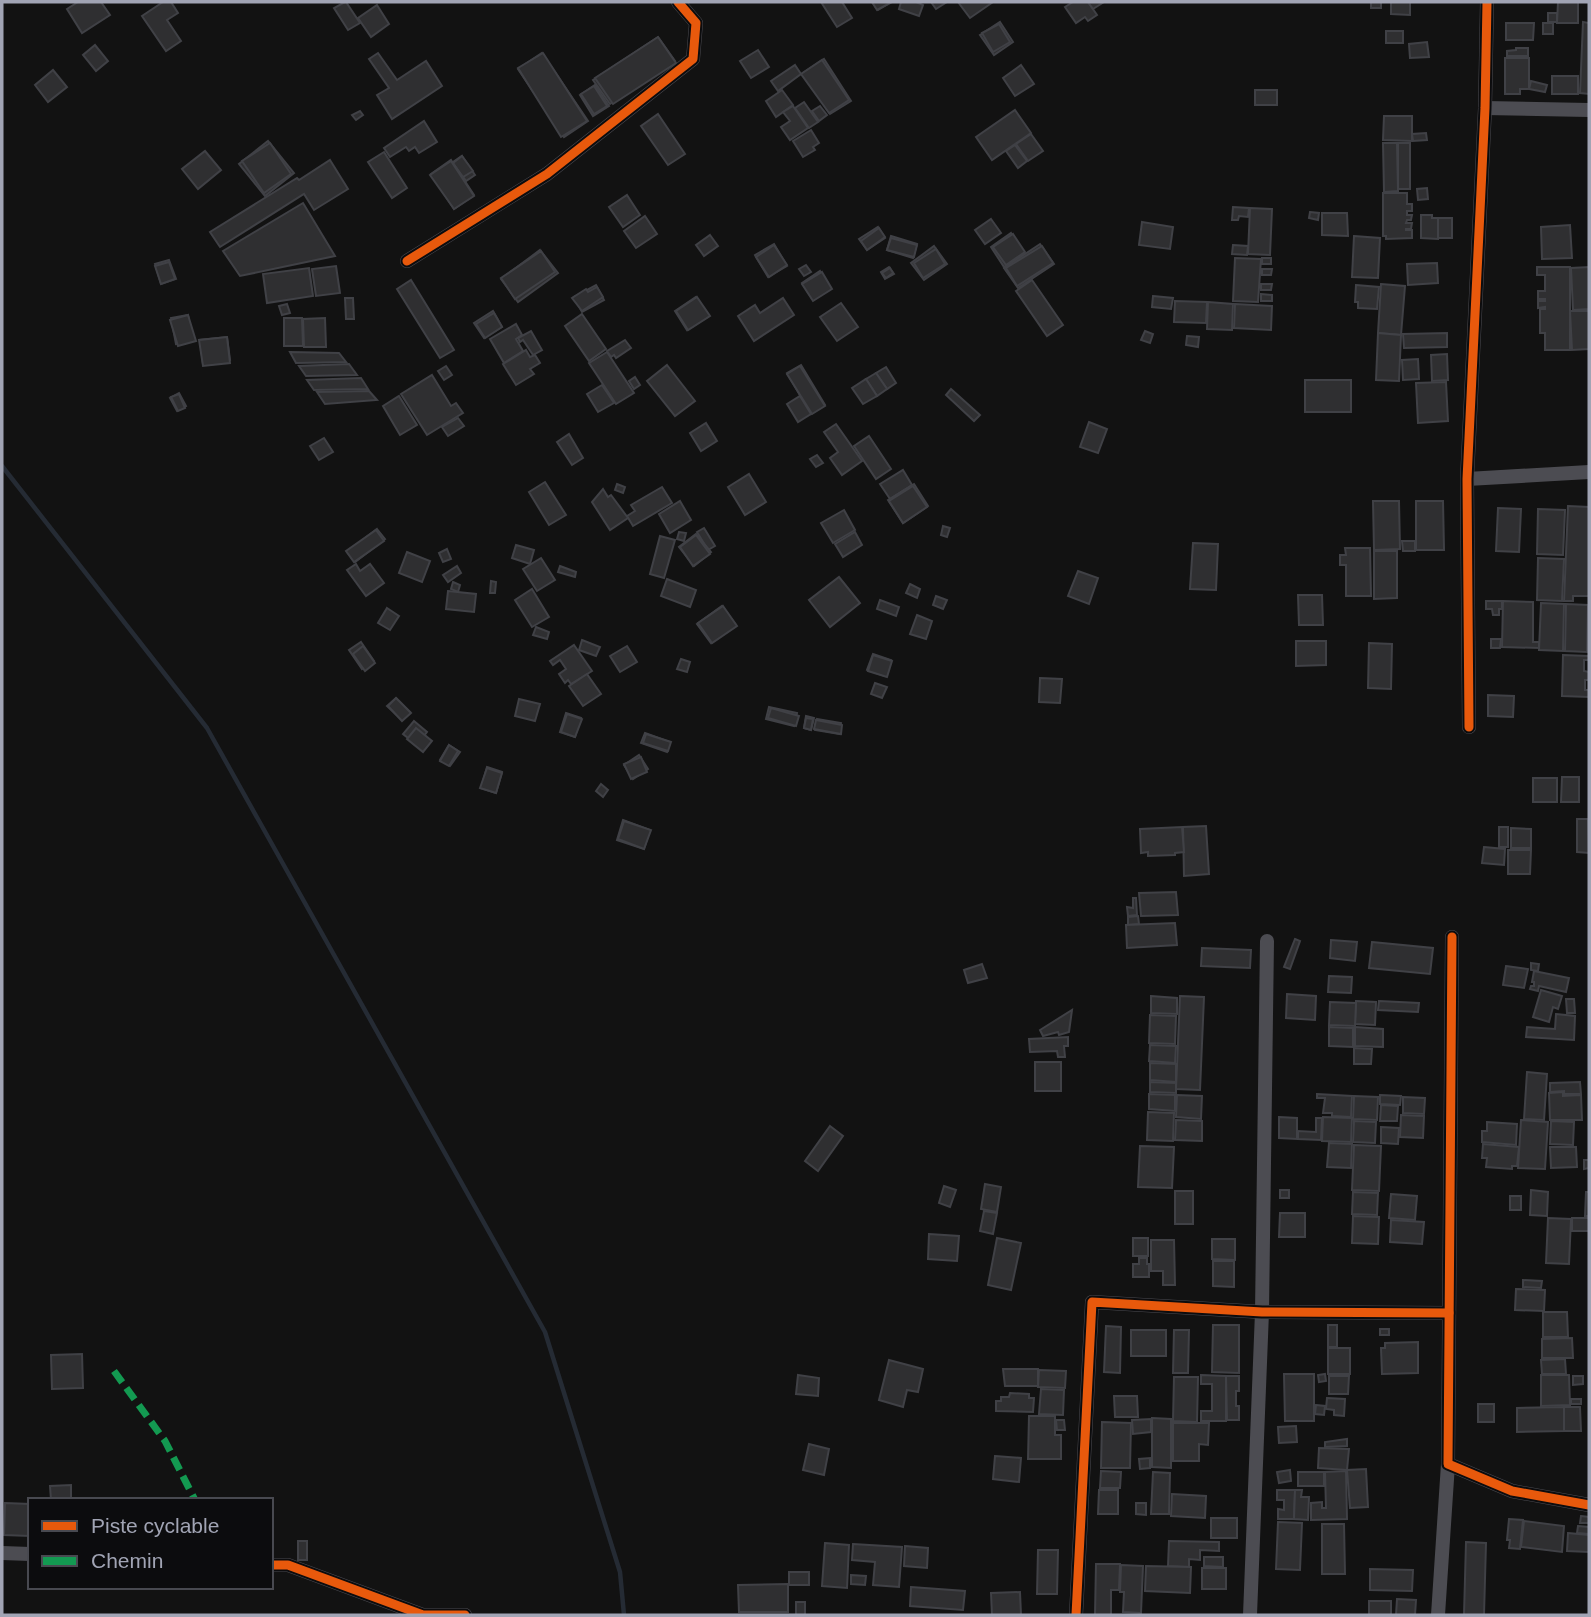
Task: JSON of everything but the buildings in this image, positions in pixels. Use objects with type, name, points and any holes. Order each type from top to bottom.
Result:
[{"type":"street","points":[[407,261],[547,174],[693,59],[696,23],[678,2]]},
{"type":"street","points":[[1469,727],[1467,479],[1485,108],[1487,2]]},
{"type":"street","points":[[1485,108],[1589,110]]},
{"type":"street","points":[[1467,479],[1589,472]]},
{"type":"street","points":[[1438,1615],[1448,1464],[1452,937]]},
{"type":"street","points":[[1250,1615],[1262,1312],[1267,941]]},
{"type":"street","points":[[1076,1615],[1092,1302],[1262,1312],[1449,1312]]},
{"type":"street","points":[[1448,1464],[1512,1491],[1589,1504]]},
{"type":"street","points":[[2,1553],[28,1554]]},
{"type":"street","points":[[273,1565],[288,1565],[423,1615],[465,1615]]},
{"type":"waterway","points":[[2,466],[207,728],[545,1332],[620,1572],[624,1615]]},
{"type":"marked path","points":[[114,1371],[165,1441],[194,1498]]},
{"type":"cycle path","points":[[407,261],[547,174],[693,59],[696,23],[678,2]]},
{"type":"cycle path","points":[[1469,727],[1467,479],[1485,108],[1487,2]]},
{"type":"cycle path","points":[[1452,937],[1448,1464],[1512,1491],[1589,1505]]},
{"type":"cycle path","points":[[1076,1615],[1092,1302],[1262,1312],[1449,1313]]},
{"type":"cycle path","points":[[273,1565],[288,1565],[423,1615],[465,1615]]}]
